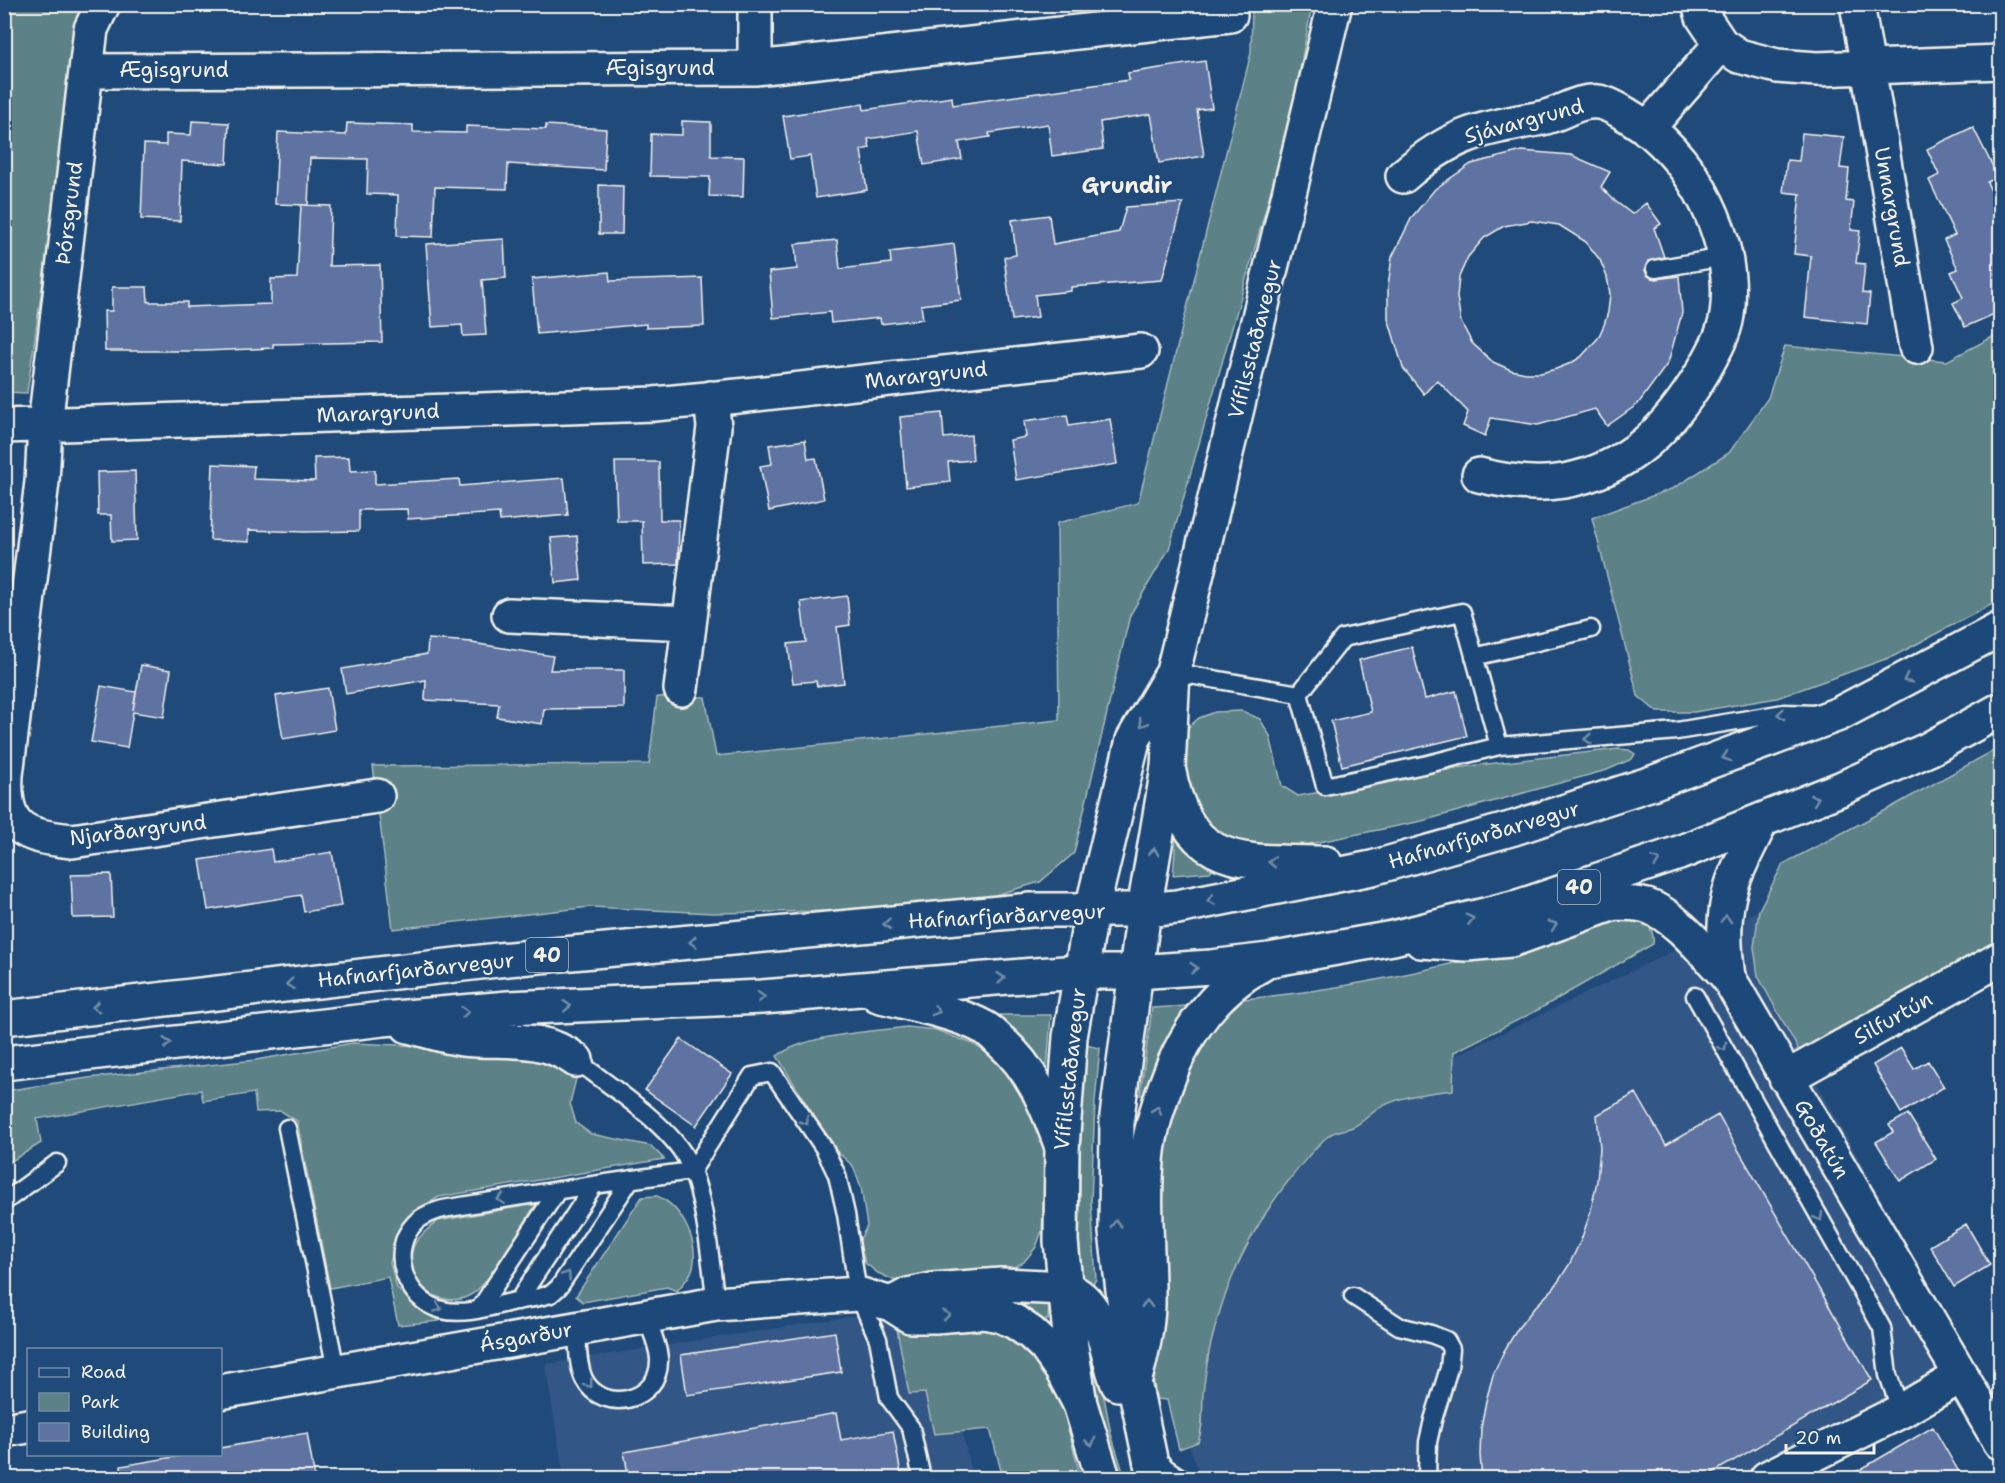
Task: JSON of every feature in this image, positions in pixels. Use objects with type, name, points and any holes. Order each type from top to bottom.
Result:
[{"type":"street","name":"Þórsgrund","points":[[45,425],[91,29],[103,4]]},
{"type":"street","points":[[755,4],[755,68]]},
{"type":"street","name":"Vífilsstaðavegur","points":[[1154,1479],[1134,1382],[1116,1232],[1117,1116],[1144,910],[1168,768],[1173,672],[1335,4]]},
{"type":"street","points":[[1699,4],[1703,17],[1721,44],[1739,56],[1777,66],[1817,69],[2001,62]]},
{"type":"street","name":"Unnargrund","points":[[1857,4],[1916,347]]},
{"type":"street","name":"Ægisgrund","points":[[86,70],[755,68],[1230,15]]},
{"type":"street","points":[[1647,129],[1721,44]]},
{"type":"street","name":"Sjávargrund","points":[[1403,176],[1449,142],[1474,131],[1554,116],[1575,104],[1600,101],[1647,129],[1674,153],[1692,176],[1717,229],[1724,257],[1728,304],[1726,318],[1720,339],[1681,407],[1662,429],[1641,448],[1617,463],[1591,474],[1563,481],[1535,483],[1507,482],[1479,476]]},
{"type":"street","name":"Marargrund","points":[[4,426],[654,404],[1141,351]]},
{"type":"street","points":[[681,689],[714,428],[711,398]]},
{"type":"street","name":"Njarðargrund","points":[[45,425],[42,482],[6,775],[5,795],[8,812],[18,826],[44,838],[72,842],[377,796]]},
{"type":"street","points":[[509,615],[689,623]]},
{"type":"street","name":"Hafnarfjarðarvegur","points":[[4,1018],[510,959],[1031,910],[1144,910],[1177,907],[1372,868],[1586,805],[1746,750],[1839,714],[2001,629]]},
{"type":"street","name":"Vífilsstaðavegur","points":[[1103,1479],[1080,1404],[1061,1241],[1062,1147],[1070,1037],[1092,909],[1133,740],[1173,672]]},
{"type":"street","name":"40","points":[[4,1063],[383,1019],[508,1008],[762,997],[1080,972],[1136,972],[1211,967],[1269,960],[1393,938],[1521,906],[1679,853],[1761,821],[1929,749],[2001,710]]},
{"type":"street","points":[[1168,768],[1177,806],[1186,822],[1197,837],[1226,855],[1256,862],[1340,864],[1372,868]]},
{"type":"street","name":"Goðatún","points":[[1761,821],[1732,884],[1726,908],[1724,947],[1728,977],[2001,1442]]},
{"type":"street","points":[[1393,938],[1466,944],[1511,940],[1614,903],[1631,903],[1647,906],[1672,921],[1728,977]]},
{"type":"street","name":"Silfurtún","points":[[1786,1078],[2001,958]]},
{"type":"street","points":[[1134,1382],[1144,1347],[1148,1307],[1145,1205],[1148,1153],[1153,1122],[1179,1052],[1200,1016],[1210,1003],[1246,972],[1269,960]]},
{"type":"street","points":[[859,990],[961,1018],[986,1028],[1006,1046],[1030,1074],[1045,1100],[1062,1147]]},
{"type":"street","points":[[383,1019],[461,1039],[542,1043],[557,1047],[576,1060]]},
{"type":"street","points":[[891,1304],[908,1294],[1001,1285],[1065,1288],[1080,1295],[1093,1311],[1103,1329],[1110,1365],[1144,1437]]},
{"type":"street","name":"Ásgarður","points":[[222,1392],[716,1304],[858,1294],[891,1304],[910,1316],[984,1312],[1000,1315],[1015,1322],[1045,1346],[1062,1370],[1080,1404]]},
{"type":"street","points":[[1767,1479],[1901,1411],[1961,1376]]},
{"type":"street","points":[[4,1430],[27,1426]]},
{"type":"lane","points":[[1655,269],[1724,257]]},
{"type":"lane","points":[[1299,694],[1343,638],[1462,612],[1499,747]]},
{"type":"lane","points":[[1474,657],[1591,629]]},
{"type":"lane","points":[[1173,672],[1299,694]]},
{"type":"lane","points":[[1299,694],[1325,786],[1499,747],[1677,731],[1784,712],[1839,714]]},
{"type":"lane","points":[[1695,996],[1882,1328],[1888,1375],[1901,1411]]},
{"type":"lane","points":[[576,1060],[638,1108],[670,1137],[683,1153],[692,1171],[701,1205],[716,1304]]},
{"type":"lane","points":[[692,1171],[752,1076],[772,1072],[824,1148],[837,1174],[846,1214],[858,1294],[878,1339],[889,1398],[911,1428],[922,1479]]},
{"type":"lane","points":[[287,1128],[336,1370]]},
{"type":"lane","points":[[4,1202],[57,1163]]},
{"type":"lane","points":[[631,1179],[559,1287],[551,1294],[464,1311],[446,1311],[426,1303],[414,1292],[403,1271],[403,1244],[411,1228],[422,1217],[443,1209],[558,1190],[631,1179],[692,1171]]},
{"type":"lane","points":[[518,1301],[594,1185]]},
{"type":"lane","points":[[480,1308],[558,1190]]},
{"type":"lane","points":[[1353,1296],[1399,1326],[1446,1340],[1451,1349],[1449,1368],[1432,1419],[1428,1442],[1427,1479]]},
{"type":"lane","points":[[577,1328],[579,1362],[582,1376],[588,1386],[598,1395],[622,1401],[643,1393],[657,1374],[659,1360],[646,1316]]},
{"type":"lane","points":[[1144,1437],[1166,1468],[1181,1479]]},
{"type":"shaded area","points":[[1759,910],[1754,947],[1802,1056],[1966,1352],[1750,1478],[1201,1478],[1173,1402],[1191,1327],[1319,1121]]},
{"type":"shaded area","points":[[868,1314],[943,1339],[972,1478],[564,1478],[545,1364]]},
{"type":"green space","points":[[4,5],[82,5],[75,30],[62,147],[27,393],[5,392]]},
{"type":"green space","points":[[1252,5],[1312,5],[1289,128],[1169,549],[1130,615],[1074,853],[1040,882],[985,898],[831,911],[713,913],[590,907],[393,929],[373,766],[649,764],[657,697],[705,697],[716,756],[1059,720],[1057,523],[1138,503],[1251,53]]},
{"type":"green space","points":[[2000,333],[2000,600],[1894,656],[1777,698],[1694,712],[1657,712],[1638,696],[1592,518],[1674,488],[1729,453],[1768,398],[1785,346],[1947,361]]},
{"type":"green space","points":[[1242,711],[1260,719],[1270,736],[1282,786],[1298,796],[1470,766],[1618,749],[1629,750],[1635,754],[1632,759],[1607,770],[1422,821],[1309,844],[1272,849],[1247,849],[1201,822],[1187,800],[1179,747],[1184,731],[1199,718],[1215,712]]},
{"type":"green space","points":[[2000,747],[2000,948],[1802,1056],[1758,976],[1754,947],[1759,910],[1783,864]]},
{"type":"green space","points":[[1176,838],[1183,840],[1214,867],[1210,872],[1173,875]]},
{"type":"green space","points":[[1631,916],[1651,929],[1653,944],[1534,1012],[1454,1052],[1453,1090],[1427,1093],[1391,1102],[1357,1125],[1331,1134],[1309,1155],[1282,1189],[1255,1230],[1234,1274],[1217,1319],[1206,1368],[1200,1436],[1198,1442],[1179,1449],[1167,1400],[1156,1399],[1154,1382],[1161,1325],[1155,1188],[1164,1126],[1204,1030],[1233,1000],[1323,989],[1411,973],[1507,949],[1615,917]]},
{"type":"green space","points":[[1188,1006],[1191,1010],[1151,1096],[1140,1095],[1152,1008]]},
{"type":"green space","points":[[995,1015],[1051,1015],[1047,1069],[1040,1069]]},
{"type":"green space","points":[[907,1027],[936,1030],[973,1044],[1008,1066],[1030,1094],[1046,1145],[1042,1231],[1036,1247],[1024,1262],[1001,1274],[902,1284],[878,1273],[865,1263],[859,1241],[867,1226],[861,1187],[853,1166],[834,1149],[777,1056],[822,1038]]},
{"type":"green space","points":[[353,1043],[515,1050],[576,1079],[570,1103],[576,1123],[591,1134],[651,1146],[664,1159],[439,1197],[414,1211],[398,1233],[390,1263],[397,1288],[417,1307],[445,1317],[439,1321],[398,1325],[388,1277],[330,1288],[297,1121],[281,1111],[256,1112],[254,1093],[203,1101],[201,1090],[37,1119],[41,1143],[5,1165],[5,1091],[88,1078],[256,1060]]},
{"type":"green space","points":[[1085,1045],[1100,1048],[1095,1101],[1091,1202],[1096,1279],[1093,1284],[1079,1276],[1080,1160]]},
{"type":"green space","points":[[657,1196],[666,1201],[681,1216],[691,1236],[694,1257],[689,1277],[677,1291],[667,1287],[583,1302],[576,1296],[642,1197]]},
{"type":"green space","points":[[536,1204],[497,1266],[480,1288],[472,1294],[461,1299],[449,1300],[437,1297],[419,1283],[413,1272],[411,1261],[413,1248],[420,1236],[438,1221]]},
{"type":"green space","points":[[1049,1300],[1048,1320],[1042,1320],[1020,1306],[1002,1301]]},
{"type":"green space","points":[[987,1321],[1018,1335],[1056,1383],[1081,1478],[1003,1478],[990,1429],[934,1434],[925,1393],[909,1394],[897,1329]]},
{"type":"green space","points":[[1093,1339],[1111,1434],[1125,1478],[1119,1478],[1100,1421],[1086,1340]]},
{"type":"building","points":[[1205,61],[1212,108],[1197,110],[1204,156],[1159,163],[1151,114],[1100,122],[1103,149],[1052,156],[1048,124],[989,133],[990,137],[959,142],[962,159],[924,165],[918,131],[868,139],[870,148],[861,150],[867,190],[816,198],[810,156],[790,159],[783,116],[863,104],[864,110],[952,97],[953,105],[1129,80],[1128,73]]},
{"type":"building","points":[[192,121],[229,123],[227,164],[182,161],[180,221],[141,219],[144,144],[166,145],[166,134],[191,135]]},
{"type":"building","points":[[682,121],[711,122],[711,156],[744,157],[743,197],[709,196],[710,177],[650,176],[651,134],[682,135]]},
{"type":"building","points":[[347,123],[413,125],[413,132],[466,133],[466,126],[546,129],[546,125],[606,129],[604,170],[508,164],[507,189],[435,187],[433,237],[397,236],[398,195],[367,194],[368,159],[310,158],[308,205],[275,204],[278,132],[346,135]]},
{"type":"building","points":[[1973,127],[1998,177],[1987,182],[2001,212],[2001,311],[1965,327],[1953,303],[1963,298],[1951,272],[1958,269],[1944,240],[1955,235],[1929,180],[1939,175],[1927,149]]},
{"type":"building","points":[[1802,133],[1844,137],[1840,168],[1849,169],[1846,201],[1854,202],[1851,230],[1860,231],[1856,263],[1865,264],[1862,293],[1870,294],[1867,324],[1805,317],[1811,256],[1794,254],[1800,194],[1783,192],[1787,160],[1799,161]]},
{"type":"building","points":[[1522,151],[1571,155],[1610,172],[1601,187],[1632,214],[1646,203],[1661,224],[1654,228],[1664,257],[1648,261],[1645,270],[1647,275],[1656,279],[1679,276],[1682,313],[1668,363],[1638,404],[1607,426],[1595,409],[1538,425],[1491,418],[1485,436],[1463,426],[1468,412],[1437,380],[1424,394],[1403,368],[1388,318],[1388,286],[1392,257],[1412,217],[1435,189],[1471,164]],"holes":[[[1532,221],[1559,225],[1586,242],[1600,260],[1607,277],[1610,294],[1604,325],[1598,338],[1581,357],[1571,363],[1541,373],[1511,370],[1493,362],[1472,343],[1461,322],[1457,297],[1459,277],[1468,257],[1484,238],[1504,226]]]},
{"type":"building","points":[[599,185],[623,186],[622,234],[599,234]]},
{"type":"building","points":[[1183,203],[1162,280],[1071,287],[1071,291],[1035,295],[1038,317],[1012,320],[1004,257],[1016,255],[1012,220],[1049,215],[1053,244],[1119,232],[1126,207]]},
{"type":"building","points":[[301,205],[331,206],[329,266],[380,265],[382,342],[273,344],[273,348],[205,351],[105,351],[104,311],[112,311],[112,287],[147,287],[148,302],[187,302],[187,307],[271,304],[271,279],[297,278]]},
{"type":"building","points":[[504,239],[506,278],[482,280],[486,335],[463,336],[462,325],[432,327],[426,244]]},
{"type":"building","points":[[837,240],[840,269],[891,263],[890,252],[954,244],[961,300],[921,305],[923,319],[881,324],[880,318],[831,323],[830,312],[773,318],[769,272],[797,269],[795,244]]},
{"type":"building","points":[[609,272],[610,281],[702,278],[704,326],[646,328],[646,324],[537,334],[532,279]]},
{"type":"building","points":[[942,413],[944,438],[971,435],[973,460],[948,462],[950,482],[906,487],[900,417]]},
{"type":"building","points":[[1067,415],[1069,426],[1110,419],[1117,464],[1016,480],[1010,440],[1026,437],[1024,421]]},
{"type":"building","points":[[805,440],[808,459],[816,458],[824,499],[769,511],[760,466],[772,464],[769,445]]},
{"type":"building","points":[[349,457],[350,471],[375,470],[375,484],[459,479],[460,486],[564,478],[568,515],[500,521],[499,513],[408,519],[407,509],[359,510],[359,531],[249,530],[249,542],[210,540],[213,464],[254,466],[253,479],[315,481],[314,458]]},
{"type":"building","points":[[615,462],[659,462],[660,520],[679,520],[678,564],[643,565],[642,521],[617,521]]},
{"type":"building","points":[[135,471],[137,540],[112,541],[111,515],[98,515],[97,472]]},
{"type":"building","points":[[577,536],[581,580],[555,583],[551,538]]},
{"type":"building","points":[[847,596],[850,625],[837,627],[844,683],[817,686],[816,681],[793,683],[788,644],[806,642],[801,602]]},
{"type":"building","points":[[428,639],[472,642],[553,656],[550,670],[624,670],[624,708],[544,709],[542,724],[497,717],[499,704],[425,700],[426,680],[346,694],[342,669],[427,654]]},
{"type":"building","points":[[1412,647],[1425,699],[1456,691],[1467,736],[1342,766],[1331,721],[1371,712],[1359,660]]},
{"type":"building","points":[[141,665],[171,670],[164,717],[133,712],[127,748],[91,742],[101,686],[136,692],[133,710]]},
{"type":"building","points":[[328,688],[335,730],[283,739],[276,696]]},
{"type":"building","points":[[271,849],[273,862],[332,852],[341,906],[304,912],[301,895],[208,910],[200,860]]},
{"type":"building","points":[[111,874],[113,917],[73,918],[71,875]]},
{"type":"building","points":[[681,1039],[732,1074],[696,1126],[645,1090]]},
{"type":"building","points":[[1901,1048],[1914,1069],[1928,1061],[1944,1087],[1901,1113],[1873,1065]]},
{"type":"building","points":[[1636,1093],[1666,1145],[1718,1115],[1872,1380],[1702,1479],[1482,1479],[1481,1428],[1493,1375],[1518,1328],[1554,1288],[1581,1240],[1590,1214],[1597,1181],[1600,1148],[1597,1115]]},
{"type":"building","points":[[1908,1114],[1936,1159],[1900,1181],[1876,1142],[1893,1132],[1889,1125]]},
{"type":"building","points":[[1966,1224],[1990,1265],[1954,1287],[1930,1246]]},
{"type":"building","points":[[835,1332],[841,1372],[687,1395],[681,1355]]},
{"type":"building","points":[[836,1413],[841,1440],[893,1431],[902,1479],[629,1479],[624,1452]]},
{"type":"building","points":[[1933,1427],[1963,1479],[1844,1479]]},
{"type":"building","points":[[307,1433],[315,1479],[122,1479],[121,1466],[179,1456],[222,1456],[222,1448]]},
{"type":"district","name":"Grundir","points":[[1127,185]]}]
